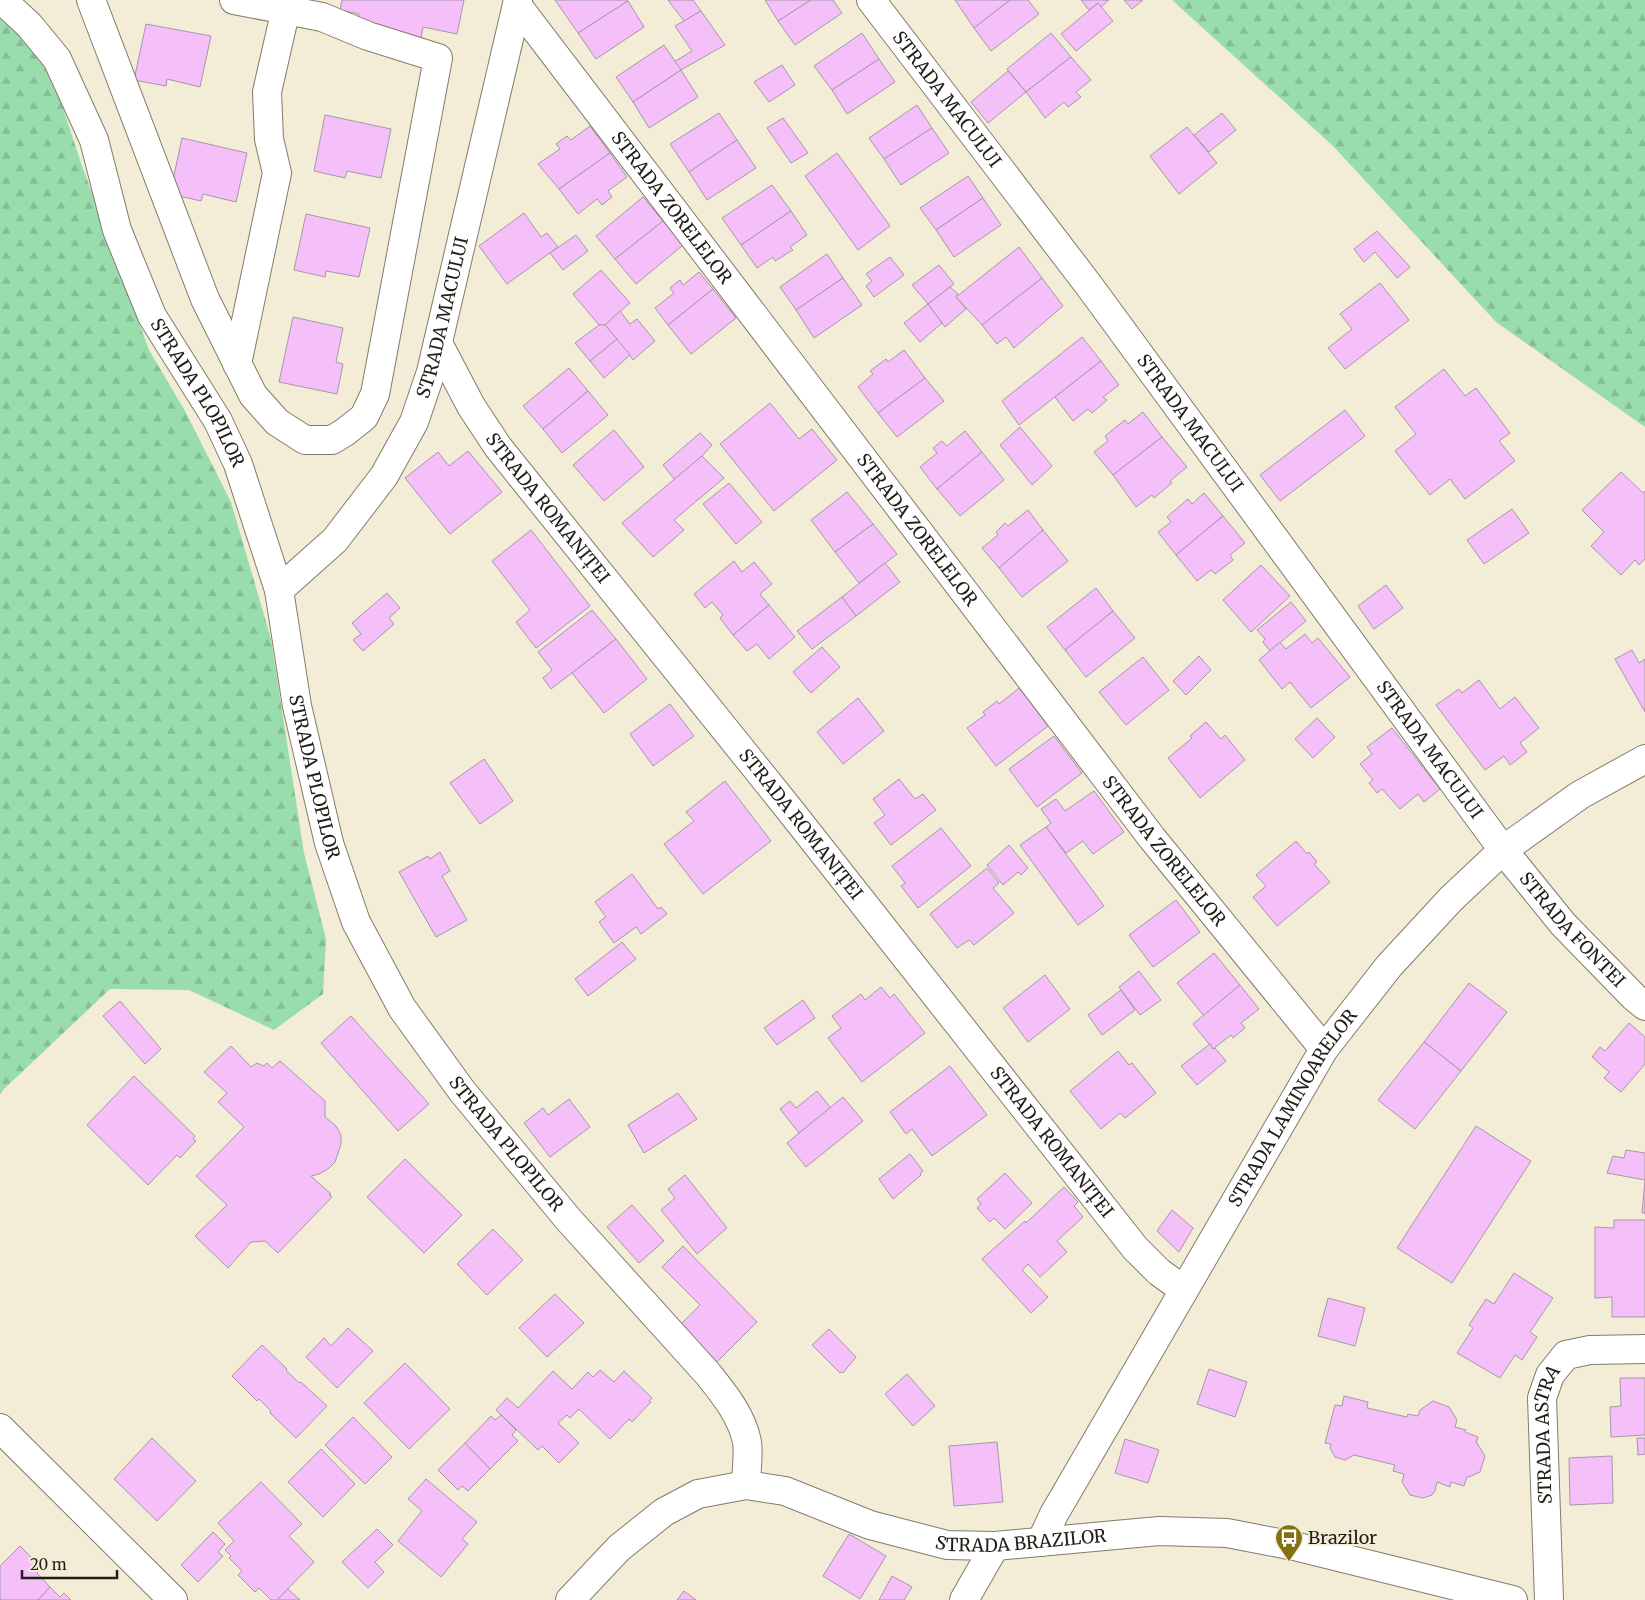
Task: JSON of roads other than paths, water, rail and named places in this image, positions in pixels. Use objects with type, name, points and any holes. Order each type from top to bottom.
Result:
[{"type":"street","name":"STRADA PLOPILOR","points":[[2,0],[29,25],[57,59],[94,140],[117,230],[152,316],[218,421],[238,464],[279,590],[297,706],[329,843],[356,922],[402,1008],[462,1091],[568,1219],[726,1396],[738,1416],[747,1442],[746,1486]]},
{"type":"street","points":[[91,0],[205,299],[253,395],[277,422],[305,440],[332,440],[364,417],[375,394],[438,58],[368,36],[287,5],[234,0]]},
{"type":"street","name":"STRADA MACULUI","points":[[871,0],[1090,287],[1503,850]]},
{"type":"street","name":"STRADA MACULUI","points":[[279,590],[336,540],[384,476],[414,422],[431,372],[518,2]]},
{"type":"street","name":"STRADA ZORELELOR","points":[[518,2],[1152,838],[1324,1049]]},
{"type":"street","points":[[237,364],[278,173],[269,139],[267,92],[287,5]]},
{"type":"street","name":"STRADA ROMANIȚEI","points":[[438,343],[471,406],[498,447],[783,801],[1135,1248],[1159,1272],[1184,1290]]},
{"type":"street","name":"STRADA LAMINOARELOR","points":[[1041,1542],[1054,1514],[1324,1049],[1389,966],[1452,899],[1503,850],[1580,795],[1645,759]]},
{"type":"street","name":"STRADA FONTEI","points":[[1503,850],[1563,924],[1641,997]]},
{"type":"street","name":"STRADA ASTRA","points":[[1548,1600],[1542,1398],[1550,1375],[1566,1355],[1590,1350],[1645,1349]]},
{"type":"street","points":[[0,1428],[173,1600]]},
{"type":"street","name":"STRADA BRAZILOR","points":[[570,1600],[619,1548],[664,1512],[698,1494],[746,1486],[784,1491],[870,1525],[947,1544],[995,1546],[1159,1531],[1227,1533],[1294,1546],[1513,1600]]},
{"type":"street","points":[[964,1600],[995,1546]]},
{"type":"place","name":"Brazilor","points":[[1289,1562]]}]
